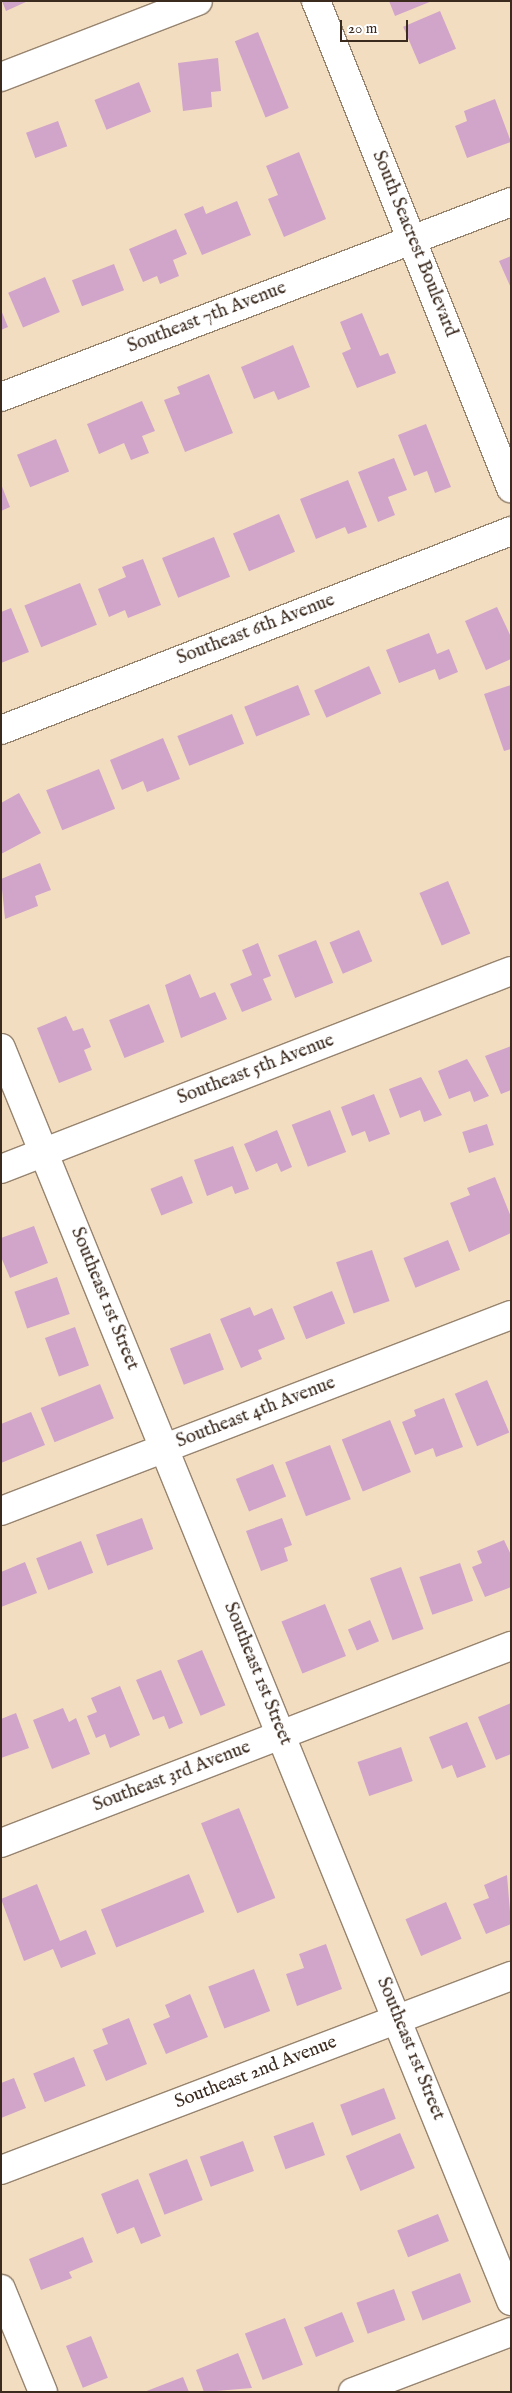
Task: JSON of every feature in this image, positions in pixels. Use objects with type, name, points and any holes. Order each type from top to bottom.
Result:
[{"type":"street","points":[[1,77],[198,1]]},
{"type":"street","name":"South Seacrest Boulevard","points":[[316,1],[511,488]]},
{"type":"street","name":"Southeast 7th Avenue","points":[[1,397],[511,202]]},
{"type":"street","name":"Southeast 6th Avenue","points":[[1,730],[511,531]]},
{"type":"street","name":"Southeast 5th Avenue","points":[[1,1169],[511,971]]},
{"type":"street","name":"Southeast 1st Street","points":[[1,1048],[398,2019],[511,2301]]},
{"type":"street","name":"Southeast 4th Avenue","points":[[1,1511],[511,1315]]},
{"type":"street","name":"Southeast 3rd Avenue","points":[[1,1843],[511,1646]]},
{"type":"street","name":"Southeast 2nd Avenue","points":[[1,2170],[511,1976]]},
{"type":"street","points":[[1,2289],[43,2392]]},
{"type":"street","points":[[353,2392],[511,2332]]},
{"type":"building","points":[[2,1],[28,1],[6,11]]},
{"type":"building","points":[[389,1],[432,1],[395,16]]},
{"type":"building","points":[[440,11],[456,49],[419,64],[403,27]]},
{"type":"building","points":[[258,32],[289,108],[266,117],[235,41]]},
{"type":"building","points":[[218,58],[221,91],[211,92],[212,107],[183,111],[178,63]]},
{"type":"building","points":[[139,82],[151,112],[106,130],[94,100]]},
{"type":"building","points":[[495,99],[511,142],[467,158],[455,126],[467,121],[464,111]]},
{"type":"building","points":[[58,121],[67,146],[35,158],[26,133]]},
{"type":"building","points":[[299,152],[326,219],[284,237],[268,199],[278,195],[266,166]]},
{"type":"building","points":[[237,201],[251,235],[202,255],[184,214],[203,206],[206,214]]},
{"type":"building","points":[[176,229],[187,254],[173,260],[179,276],[160,284],[157,276],[143,282],[129,249]]},
{"type":"building","points":[[511,256],[511,288],[499,261]]},
{"type":"building","points":[[114,264],[124,290],[82,306],[72,280]]},
{"type":"building","points":[[45,277],[60,312],[23,328],[8,293]]},
{"type":"building","points":[[1,310],[8,327],[1,330]]},
{"type":"building","points":[[362,313],[380,356],[388,353],[396,373],[357,388],[342,353],[351,349],[340,322]]},
{"type":"building","points":[[293,345],[310,387],[278,400],[274,391],[254,399],[241,367]]},
{"type":"building","points":[[209,374],[233,433],[185,452],[164,400],[180,394],[177,387]]},
{"type":"building","points":[[142,401],[155,431],[142,436],[149,453],[131,460],[124,443],[99,454],[87,424]]},
{"type":"building","points":[[426,424],[451,487],[435,493],[427,471],[414,476],[398,435]]},
{"type":"building","points":[[56,439],[69,471],[30,487],[17,455]]},
{"type":"building","points":[[394,458],[407,490],[388,497],[395,515],[378,522],[358,472]]},
{"type":"building","points":[[348,480],[367,527],[348,534],[345,527],[316,539],[300,499]]},
{"type":"building","points":[[1,484],[10,507],[1,511]]},
{"type":"building","points":[[279,514],[295,552],[249,571],[233,534]]},
{"type":"building","points":[[214,537],[230,577],[178,598],[162,558]]},
{"type":"building","points":[[143,559],[161,605],[128,618],[125,610],[109,617],[98,589],[126,577],[122,567]]},
{"type":"building","points":[[80,583],[97,625],[41,647],[24,605]]},
{"type":"building","points":[[497,607],[511,637],[511,659],[486,670],[465,621]]},
{"type":"building","points":[[11,608],[29,652],[1,663],[1,612]]},
{"type":"building","points":[[429,633],[437,654],[449,649],[458,672],[439,680],[435,669],[399,683],[386,650]]},
{"type":"building","points":[[369,666],[381,693],[326,718],[314,690]]},
{"type":"building","points":[[298,685],[310,715],[256,736],[244,707]]},
{"type":"building","points":[[511,685],[511,749],[504,751],[484,694]]},
{"type":"building","points":[[232,714],[244,744],[189,766],[177,736]]},
{"type":"building","points":[[163,738],[180,779],[147,792],[143,781],[122,790],[110,760]]},
{"type":"building","points":[[99,769],[115,809],[62,830],[46,790]]},
{"type":"building","points":[[19,793],[41,833],[1,854],[1,803]]},
{"type":"building","points":[[40,863],[51,890],[35,896],[38,906],[5,919],[1,879]]},
{"type":"building","points":[[448,881],[470,933],[442,946],[419,893]]},
{"type":"building","points":[[359,930],[372,961],[343,974],[330,943]]},
{"type":"building","points":[[316,940],[333,983],[295,998],[278,955]]},
{"type":"building","points":[[258,943],[271,976],[263,979],[272,1000],[242,1012],[230,984],[252,975],[242,950]]},
{"type":"building","points":[[190,974],[200,998],[215,992],[227,1019],[181,1038],[165,985]]},
{"type":"building","points":[[149,1004],[164,1042],[124,1058],[109,1020]]},
{"type":"building","points":[[66,1016],[73,1031],[83,1028],[91,1047],[84,1050],[92,1070],[59,1083],[37,1028]]},
{"type":"building","points":[[511,1046],[511,1090],[501,1094],[485,1056]]},
{"type":"building","points":[[467,1059],[489,1096],[474,1102],[470,1091],[449,1099],[438,1071]]},
{"type":"building","points":[[421,1077],[442,1115],[424,1122],[420,1110],[400,1118],[389,1089]]},
{"type":"building","points":[[374,1094],[390,1134],[369,1142],[365,1131],[352,1136],[341,1107]]},
{"type":"building","points":[[330,1110],[346,1152],[308,1167],[292,1125]]},
{"type":"building","points":[[487,1124],[494,1145],[469,1153],[462,1132]]},
{"type":"building","points":[[277,1130],[292,1167],[281,1172],[277,1163],[256,1172],[244,1144]]},
{"type":"building","points":[[233,1146],[249,1189],[235,1194],[232,1186],[207,1196],[194,1160]]},
{"type":"building","points":[[182,1176],[193,1203],[161,1216],[150,1189]]},
{"type":"building","points":[[495,1177],[511,1217],[511,1233],[469,1252],[450,1203],[470,1195],[467,1188]]},
{"type":"building","points":[[34,1226],[48,1263],[10,1278],[1,1257],[1,1238]]},
{"type":"building","points":[[448,1240],[460,1270],[415,1288],[403,1258]]},
{"type":"building","points":[[372,1250],[390,1301],[354,1313],[336,1262]]},
{"type":"building","points":[[57,1277],[70,1314],[27,1329],[14,1292]]},
{"type":"building","points":[[332,1291],[345,1323],[306,1339],[293,1307]]},
{"type":"building","points":[[250,1307],[254,1316],[272,1308],[285,1339],[258,1350],[262,1359],[241,1368],[220,1319]]},
{"type":"building","points":[[75,1327],[89,1366],[59,1376],[45,1338]]},
{"type":"building","points":[[210,1333],[224,1369],[184,1385],[170,1348]]},
{"type":"building","points":[[487,1380],[509,1432],[477,1446],[455,1394]]},
{"type":"building","points":[[100,1384],[114,1418],[55,1442],[41,1408]]},
{"type":"building","points":[[444,1398],[463,1447],[436,1457],[433,1448],[415,1455],[402,1422],[416,1416],[414,1410]]},
{"type":"building","points":[[31,1412],[45,1445],[1,1463],[1,1424]]},
{"type":"building","points":[[390,1420],[411,1472],[363,1491],[342,1439]]},
{"type":"building","points":[[330,1445],[351,1499],[306,1516],[285,1462]]},
{"type":"building","points":[[273,1464],[286,1496],[249,1511],[236,1479]]},
{"type":"building","points":[[142,1518],[153,1549],[107,1566],[96,1535]]},
{"type":"building","points":[[282,1518],[292,1545],[284,1548],[288,1561],[261,1571],[246,1531]]},
{"type":"building","points":[[504,1540],[511,1555],[511,1587],[485,1597],[472,1567],[482,1563],[477,1551]]},
{"type":"building","points":[[81,1541],[93,1573],[48,1590],[36,1558]]},
{"type":"building","points":[[25,1562],[37,1593],[1,1607],[1,1572]]},
{"type":"building","points":[[460,1563],[473,1601],[432,1615],[419,1577]]},
{"type":"building","points":[[401,1567],[424,1629],[393,1640],[370,1578]]},
{"type":"building","points":[[325,1604],[346,1656],[302,1674],[281,1622]]},
{"type":"building","points":[[370,1620],[379,1641],[357,1651],[348,1629]]},
{"type":"building","points":[[202,1650],[225,1705],[201,1716],[177,1661]]},
{"type":"building","points":[[161,1670],[183,1723],[169,1729],[164,1716],[153,1720],[136,1680]]},
{"type":"building","points":[[120,1686],[140,1735],[110,1748],[105,1734],[96,1738],[87,1716],[97,1712],[91,1698]]},
{"type":"building","points":[[511,1703],[511,1754],[496,1760],[478,1717]]},
{"type":"building","points":[[63,1708],[69,1722],[76,1718],[90,1754],[52,1769],[33,1720]]},
{"type":"building","points":[[16,1713],[29,1748],[1,1758],[1,1719]]},
{"type":"building","points":[[467,1722],[486,1767],[457,1778],[452,1765],[442,1769],[429,1737]]},
{"type":"building","points":[[401,1747],[413,1781],[369,1796],[358,1762]]},
{"type":"building","points":[[239,1808],[275,1898],[237,1913],[201,1823]]},
{"type":"building","points":[[189,1874],[204,1912],[116,1948],[101,1910]]},
{"type":"building","points":[[507,1875],[511,1924],[486,1934],[473,1904],[489,1898],[484,1885]]},
{"type":"building","points":[[37,1884],[60,1941],[86,1930],[96,1954],[61,1968],[53,1949],[24,1961],[1,1899]]},
{"type":"building","points":[[446,1902],[462,1939],[421,1956],[405,1919]]},
{"type":"building","points":[[326,1944],[342,1989],[297,2006],[286,1974],[304,1968],[299,1954]]},
{"type":"building","points":[[254,1969],[270,2011],[224,2029],[208,1987]]},
{"type":"building","points":[[190,1994],[208,2037],[166,2054],[153,2024],[170,2017],[165,2005]]},
{"type":"building","points":[[129,2018],[147,2064],[106,2081],[93,2050],[108,2044],[102,2029]]},
{"type":"building","points":[[74,2057],[86,2086],[45,2102],[33,2073]]},
{"type":"building","points":[[14,2078],[26,2108],[1,2118],[1,2083]]},
{"type":"building","points":[[384,2088],[396,2119],[352,2136],[340,2105]]},
{"type":"building","points":[[313,2122],[325,2155],[286,2169],[274,2136]]},
{"type":"building","points":[[400,2133],[415,2168],[361,2191],[346,2156]]},
{"type":"building","points":[[243,2141],[254,2171],[211,2187],[200,2157]]},
{"type":"building","points":[[187,2159],[203,2200],[164,2215],[149,2174]]},
{"type":"building","points":[[138,2179],[161,2236],[141,2244],[134,2227],[117,2234],[101,2194]]},
{"type":"building","points":[[438,2214],[449,2241],[408,2257],[397,2230]]},
{"type":"building","points":[[83,2237],[93,2262],[69,2272],[72,2278],[41,2290],[29,2259]]},
{"type":"building","points":[[460,2273],[471,2302],[423,2321],[411,2292]]},
{"type":"building","points":[[394,2289],[405,2320],[368,2334],[356,2303]]},
{"type":"building","points":[[342,2312],[354,2342],[316,2357],[304,2327]]},
{"type":"building","points":[[285,2318],[303,2365],[263,2380],[245,2333]]},
{"type":"building","points":[[91,2336],[108,2378],[83,2388],[66,2346]]},
{"type":"building","points":[[238,2353],[252,2388],[204,2392],[196,2370]]},
{"type":"building","points":[[183,2377],[189,2392],[144,2392]]}]
